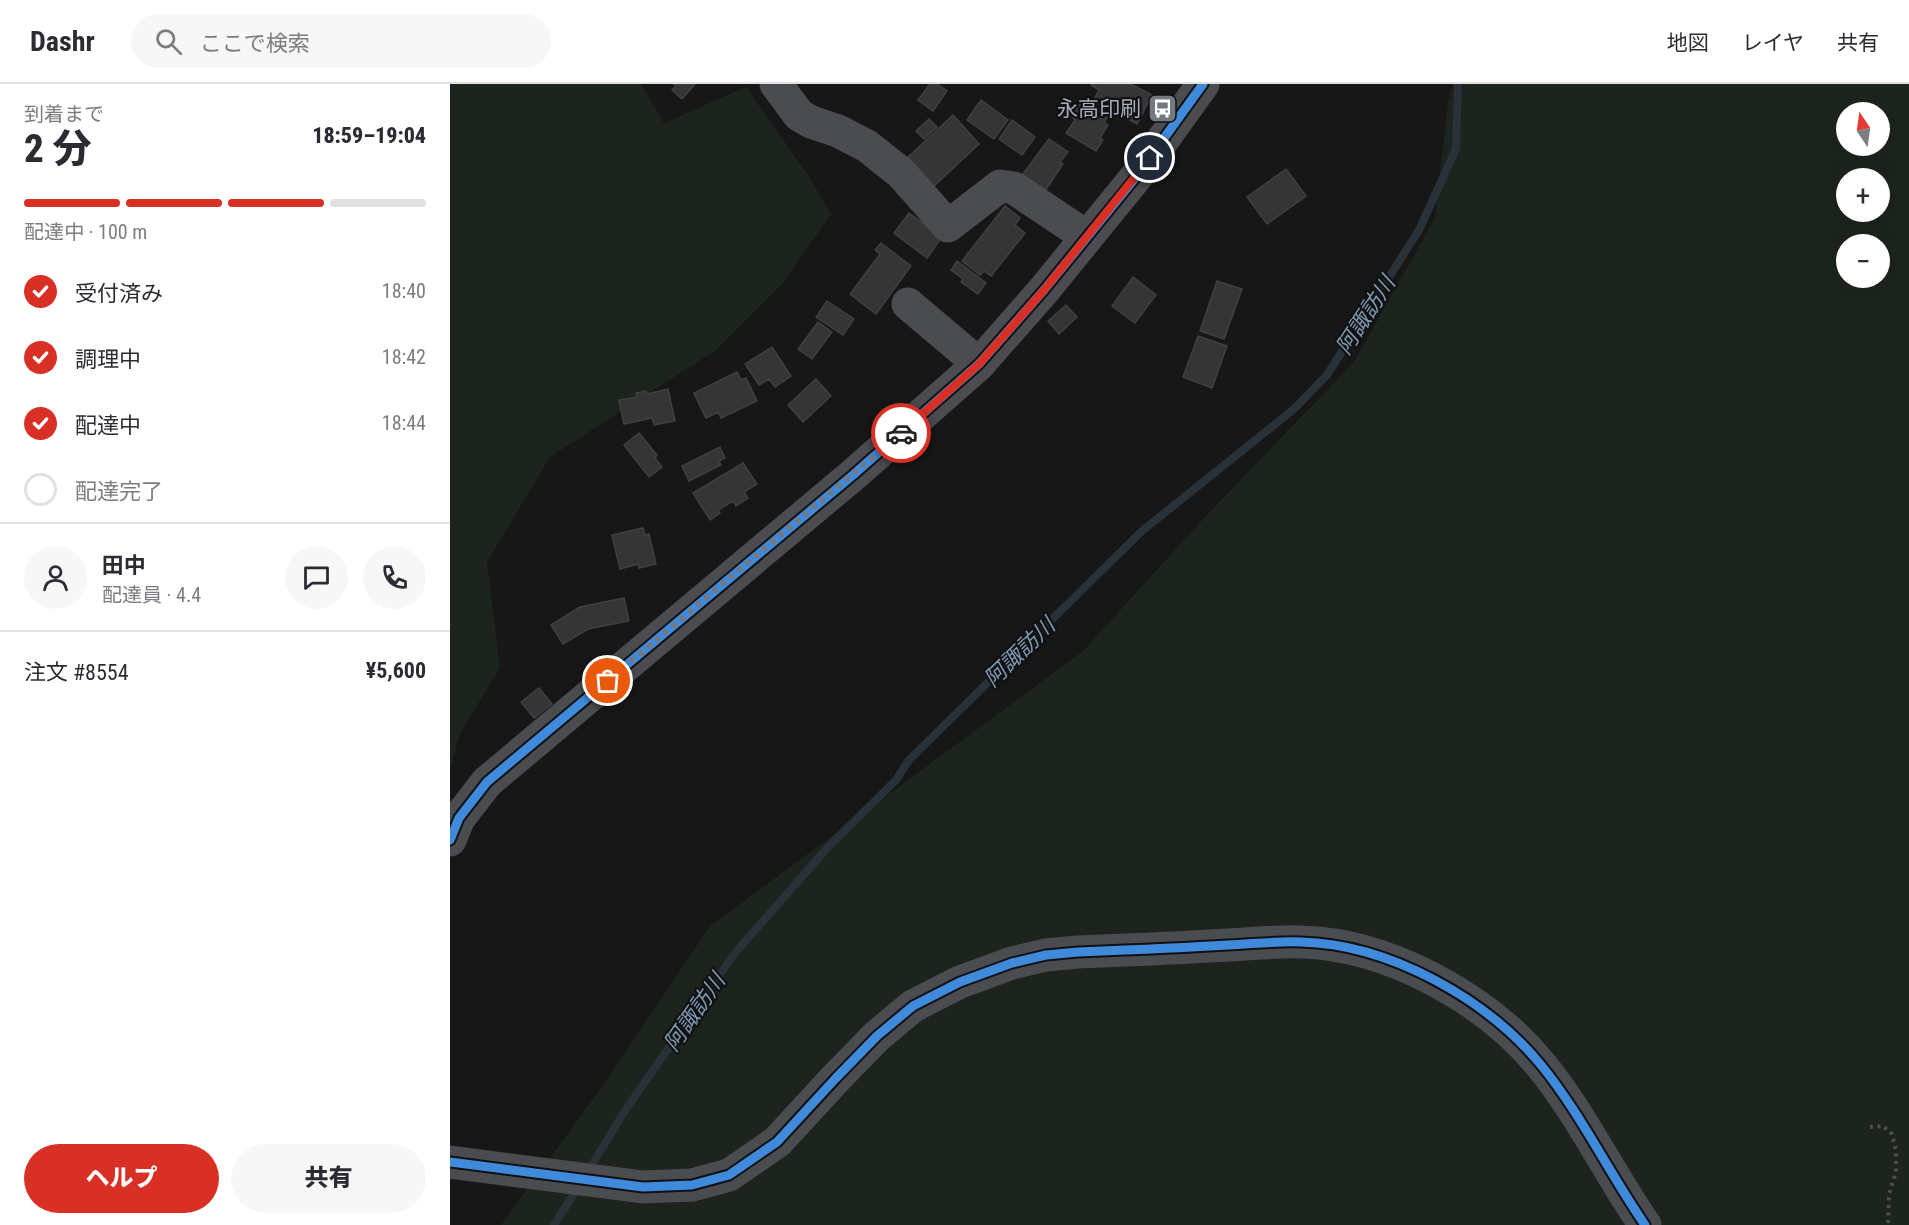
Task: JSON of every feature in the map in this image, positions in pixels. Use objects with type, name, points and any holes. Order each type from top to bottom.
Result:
[{"type":"street","points":[[776,84],[799,115],[867,146],[901,173],[948,226],[1000,186],[1014,188],[1088,237]]},
{"type":"street","points":[[450,840],[459,818],[487,782],[844,482],[979,364],[1044,290],[1136,177],[1203,84]]},
{"type":"street","points":[[908,304],[979,364]]},
{"type":"street","points":[[450,1162],[643,1187],[692,1185],[729,1175],[777,1142],[877,1036],[913,1006],[970,978],[1012,963],[1046,955],[1301,942],[1340,946],[1377,956],[1429,978],[1497,1020],[1541,1064],[1569,1103],[1645,1225]]},
{"type":"path","points":[[1870,1127],[1883,1126],[1892,1134],[1896,1151],[1896,1172],[1889,1194],[1888,1225]]},
{"type":"shaded area","points":[[450,84],[641,84],[664,123],[746,87],[808,175],[831,214],[782,284],[716,350],[550,457],[487,562],[500,668],[460,734],[450,769]]},
{"type":"shaded area","points":[[1453,84],[1909,84],[1909,1225],[501,1225],[601,1088],[710,926],[1083,651],[1203,519],[1354,362],[1435,218],[1448,102]]},
{"type":"building","points":[[673,84],[695,84],[682,99],[672,90],[676,86]]},
{"type":"building","points":[[930,84],[937,84],[947,91],[933,111],[918,100]]},
{"type":"building","points":[[1092,84],[1131,84],[1152,95],[1137,124],[1093,101],[1099,90]]},
{"type":"building","points":[[1083,99],[1109,115],[1104,122],[1108,125],[1100,138],[1103,140],[1096,151],[1066,133],[1075,120],[1072,117]]},
{"type":"building","points":[[981,100],[1008,120],[994,139],[967,120]]},
{"type":"building","points":[[953,115],[979,144],[933,187],[907,158]]},
{"type":"building","points":[[929,119],[937,127],[924,139],[916,131]]},
{"type":"building","points":[[1012,120],[1035,137],[1022,155],[999,139]]},
{"type":"building","points":[[1049,139],[1068,152],[1060,162],[1063,164],[1043,194],[1020,178]]},
{"type":"building","points":[[1286,169],[1306,196],[1267,224],[1247,197]]},
{"type":"building","points":[[1005,206],[1020,218],[1015,225],[1025,233],[991,276],[984,271],[980,275],[962,261]]},
{"type":"building","points":[[909,213],[942,237],[927,258],[894,233]]},
{"type":"building","points":[[881,243],[911,266],[876,314],[850,294],[880,254],[875,250]]},
{"type":"building","points":[[957,261],[986,283],[978,294],[961,282],[963,279],[951,270]]},
{"type":"building","points":[[1133,277],[1156,295],[1135,323],[1112,306]]},
{"type":"building","points":[[1217,281],[1242,289],[1224,339],[1200,331]]},
{"type":"building","points":[[827,301],[854,319],[843,335],[816,317]]},
{"type":"building","points":[[1066,305],[1077,317],[1059,334],[1048,321]]},
{"type":"building","points":[[818,322],[832,332],[812,359],[798,349]]},
{"type":"building","points":[[1198,336],[1227,346],[1212,388],[1183,377]]},
{"type":"building","points":[[772,347],[791,376],[775,387],[769,379],[759,385],[745,364]]},
{"type":"building","points":[[737,372],[741,380],[746,378],[757,401],[721,418],[718,412],[706,418],[694,393]]},
{"type":"building","points":[[816,379],[831,396],[803,422],[788,405]]},
{"type":"building","points":[[668,389],[675,421],[654,425],[652,418],[624,424],[619,400],[637,397],[636,393],[646,391],[647,394]]},
{"type":"building","points":[[639,433],[657,455],[655,458],[662,467],[649,477],[624,445]]},
{"type":"building","points":[[720,447],[725,458],[719,461],[721,465],[689,481],[682,466]]},
{"type":"building","points":[[743,463],[757,484],[744,492],[748,498],[736,506],[733,501],[718,510],[720,513],[710,520],[693,493]]},
{"type":"building","points":[[643,528],[645,535],[649,534],[656,564],[639,568],[638,564],[620,569],[612,535]]},
{"type":"building","points":[[624,598],[629,621],[588,629],[563,644],[551,625],[580,607]]},
{"type":"building","points":[[539,688],[552,704],[534,718],[521,702]]},
{"type":"waterway","name":"阿諏訪川","points":[[589,1170],[624,1112],[735,953],[829,846],[896,780],[909,760],[1142,531],[1294,409],[1327,375],[1419,230],[1456,149],[1458,84]]},
{"type":"waterway","name":"阿諏訪川","points":[[554,1225],[579,1186]]},
{"type":"cycle path","points":[[450,840],[459,818],[487,782],[853,475],[979,364],[1044,290],[1136,177],[1203,84]]},
{"type":"cycle path","points":[[450,1162],[643,1187],[692,1185],[729,1175],[777,1142],[877,1036],[913,1006],[960,982],[1012,963],[1046,955],[1301,942],[1334,945],[1401,964],[1464,997],[1493,1018],[1541,1065],[1555,1084],[1645,1225]]},
{"type":"way so far","points":[[608,681],[901,433]]},
{"type":"place","name":"永高印刷","points":[[1162,109]]},
{"type":"route","points":[[901,433],[979,364],[1044,290],[1150,158]]}]
